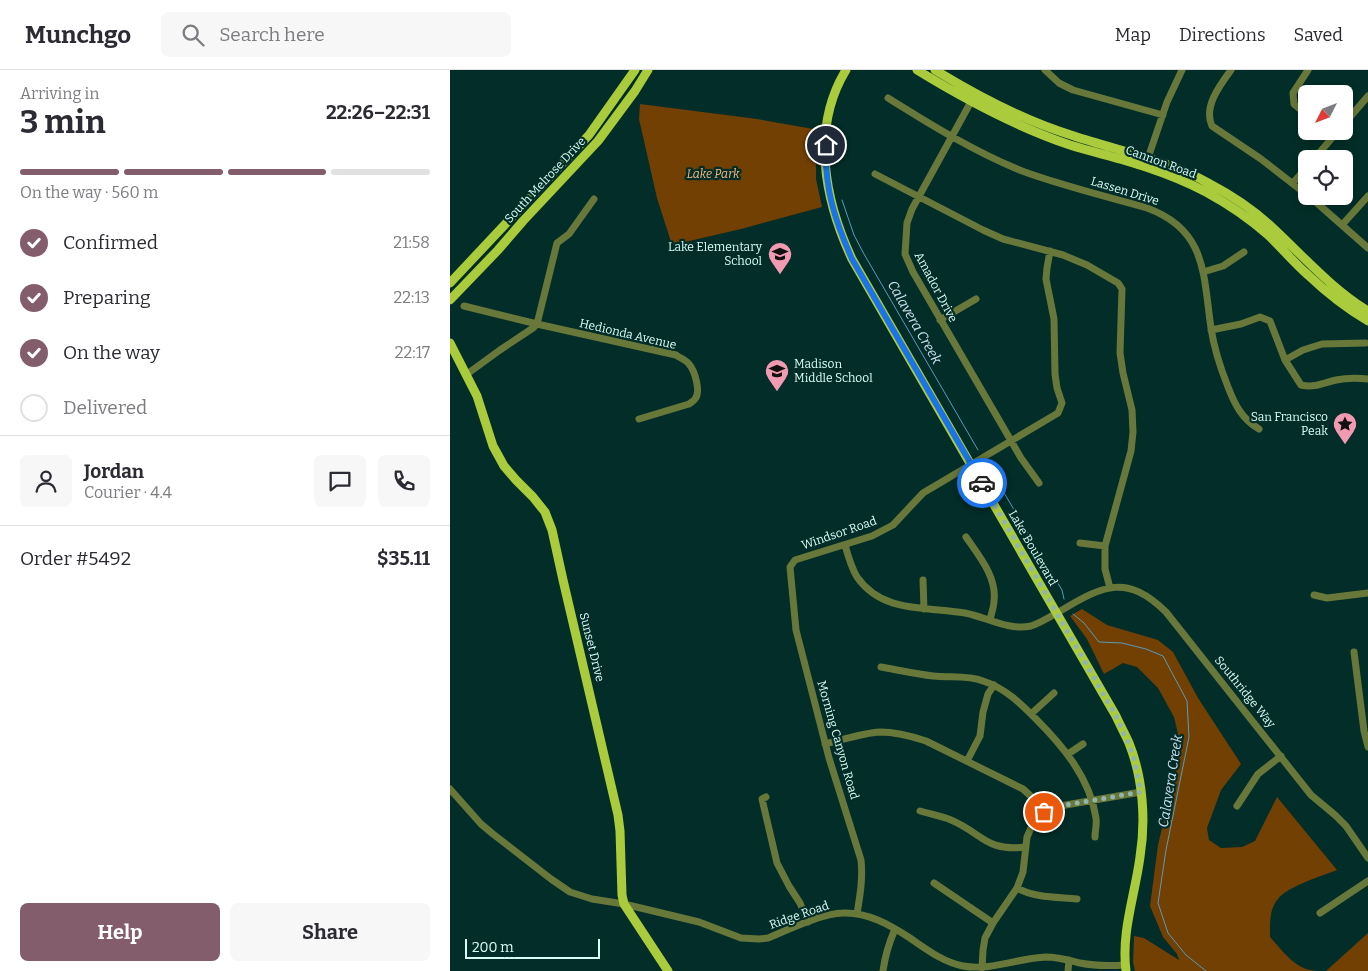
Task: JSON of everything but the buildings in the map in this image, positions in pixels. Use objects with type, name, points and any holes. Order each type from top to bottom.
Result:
[{"type":"main road","name":"South Melrose Drive","points":[[450,283],[589,134],[635,70]]},
{"type":"main road","name":"South Melrose Drive","points":[[450,300],[598,141],[648,70]]},
{"type":"main road","name":"Lake Boulevard","points":[[846,70],[832,100],[826,128],[825,168],[836,220],[852,259],[1116,716],[1134,758],[1141,792],[1143,827],[1140,857],[1128,920],[1125,946],[1126,968]]},
{"type":"main road","name":"Cannon Road","points":[[918,70],[974,98]]},
{"type":"main road","name":"Cannon Road","points":[[935,70],[974,98],[1022,127],[1070,145],[1176,169],[1208,183],[1239,201],[1274,228],[1337,290],[1368,311]]},
{"type":"main road","name":"Cannon Road","points":[[1147,162],[1234,208],[1268,235],[1307,275],[1332,296],[1368,321]]},
{"type":"main road","points":[[531,197],[539,204]]},
{"type":"main road","name":"Sunset Drive","points":[[450,343],[477,396],[493,446],[504,466],[545,512],[552,530],[618,814],[624,904],[668,971]]},
{"type":"street","points":[[1045,70],[1059,83],[1073,90],[1163,115]]},
{"type":"street","points":[[1147,162],[1167,102],[1182,70]]},
{"type":"street","points":[[1231,70],[1219,87],[1212,103],[1209,118],[1212,126],[1262,159],[1298,187]]},
{"type":"street","points":[[1298,85],[1308,70]]},
{"type":"street","points":[[1298,85],[1293,93],[1294,104],[1298,107]]},
{"type":"street","points":[[1353,114],[1368,96]]},
{"type":"street","name":"Lassen Drive","points":[[888,98],[977,150],[1021,170],[1061,185],[1156,211],[1172,220],[1190,239],[1199,256],[1211,330],[1220,365],[1234,402],[1240,414],[1259,429]]},
{"type":"street","name":"Amador Drive","points":[[974,98],[912,209],[907,223],[905,254],[912,272],[940,320],[1021,458],[1039,483]]},
{"type":"street","points":[[1322,150],[1330,140]]},
{"type":"street","points":[[874,174],[1003,239],[1063,254],[1087,265],[1118,283],[1122,289],[1120,354],[1132,410],[1133,432],[1130,451],[1105,546],[1105,569],[1110,588]]},
{"type":"street","points":[[1294,183],[1298,178]]},
{"type":"street","points":[[1342,225],[1368,196]]},
{"type":"street","points":[[467,374],[537,324],[557,243],[569,234],[594,199]]},
{"type":"street","points":[[1319,205],[1368,248]]},
{"type":"street","name":"Windsor Road","points":[[790,572],[790,567],[795,560],[872,536],[893,525],[923,493],[1058,413],[1062,403],[1055,374],[1054,319],[1046,279],[1050,252]]},
{"type":"street","points":[[1203,272],[1223,266],[1244,252]]},
{"type":"street","points":[[940,320],[976,299]]},
{"type":"street","name":"Hedionda Avenue","points":[[464,306],[676,355],[689,364],[695,375],[698,393],[695,399],[689,404],[640,419]]},
{"type":"street","points":[[1211,330],[1241,324],[1260,317],[1270,321],[1285,360],[1301,385],[1310,387],[1338,380],[1368,379]]},
{"type":"street","points":[[1285,360],[1303,350],[1322,344],[1366,343]]},
{"type":"street","points":[[966,537],[988,570],[992,580],[995,600],[990,620]]},
{"type":"street","points":[[1080,543],[1105,546]]},
{"type":"street","name":"Southridge Way","points":[[845,545],[857,577],[867,588],[883,599],[894,604],[966,613],[1012,626],[1032,625],[1086,595],[1110,588],[1122,586],[1155,601],[1166,612],[1311,795],[1346,826],[1368,858]]},
{"type":"street","name":"Morning Canyon Road","points":[[790,572],[796,630],[825,744],[860,860],[862,874],[857,914]]},
{"type":"street","points":[[924,580],[924,608]]},
{"type":"street","points":[[1314,595],[1327,598],[1368,593]]},
{"type":"street","points":[[1354,652],[1364,731],[1368,748]]},
{"type":"street","points":[[881,667],[935,676],[966,677],[982,680],[1003,690],[1018,701],[1052,735],[1068,754],[1083,778],[1092,800],[1096,820],[1094,837]]},
{"type":"street","points":[[967,761],[980,736],[983,712],[988,694],[994,685]]},
{"type":"street","points":[[1031,714],[1054,693]]},
{"type":"street","points":[[825,744],[870,733],[894,733],[910,736],[926,741],[1023,789],[1044,812]]},
{"type":"street","points":[[1068,754],[1083,744]]},
{"type":"street","points":[[1237,806],[1258,774],[1281,756]]},
{"type":"street","name":"Ridge Road","points":[[450,789],[493,834],[551,879],[570,892],[592,899],[624,904],[699,922],[740,938],[759,940],[828,915],[842,913],[857,914],[877,919],[935,955],[964,966],[982,968],[1046,957],[1126,968]]},
{"type":"street","points":[[982,968],[985,938],[993,922],[1017,888],[1023,872],[1027,837],[1039,816],[1060,806],[1141,792]]},
{"type":"street","points":[[766,797],[762,799],[777,863],[788,886],[800,903],[808,922]]},
{"type":"street","points":[[920,811],[950,819],[996,846],[1011,849],[1025,847]]},
{"type":"street","points":[[1320,913],[1368,881]]},
{"type":"street","points":[[934,883],[993,922]]},
{"type":"street","points":[[1017,888],[1040,896],[1077,899]]},
{"type":"street","points":[[884,971],[885,957],[895,929]]},
{"type":"street","points":[[1068,971],[1069,960]]},
{"type":"green space","name":"Lake Park","points":[[640,104],[757,119],[819,130],[816,150],[816,179],[822,207],[672,245],[657,198],[639,119]]},
{"type":"green space","points":[[1082,609],[1107,625],[1158,640],[1173,652],[1198,698],[1241,764],[1221,790],[1207,828],[1209,840],[1221,848],[1242,847],[1255,841],[1277,797],[1337,870],[1306,882],[1283,894],[1275,903],[1270,922],[1270,937],[1285,954],[1302,967],[1317,971],[1135,971],[1133,962],[1134,936],[1144,938],[1179,960],[1177,954],[1163,937],[1150,906],[1158,845],[1176,770],[1179,738],[1174,717],[1158,688],[1137,667],[1123,663],[1104,674],[1087,639],[1070,616]]},
{"type":"green space","points":[[1368,933],[1368,971],[1326,971]]},
{"type":"waterway","name":"Calavera Creek","points":[[842,200],[854,235],[864,254],[978,450]]},
{"type":"waterway","name":"Calavera Creek","points":[[988,466],[1062,590],[1064,599]]},
{"type":"waterway","name":"Calavera Creek","points":[[1073,614],[1084,623],[1099,642],[1122,643],[1146,649],[1163,656],[1187,701],[1189,737],[1166,850],[1158,903],[1168,933],[1186,955],[1206,971]]},
{"type":"way so far","points":[[982,483],[1116,716],[1134,758],[1141,792],[1060,806],[1044,812]]},
{"type":"place","name":"Lake Elementary School","points":[[780,275]]},
{"type":"place","name":"Madison Middle School","points":[[777,392]]},
{"type":"place","name":"San Francisco Peak","points":[[1345,445]]},
{"type":"route","points":[[826,145],[825,168],[827,181],[836,220],[844,242],[852,259],[982,483]]}]
